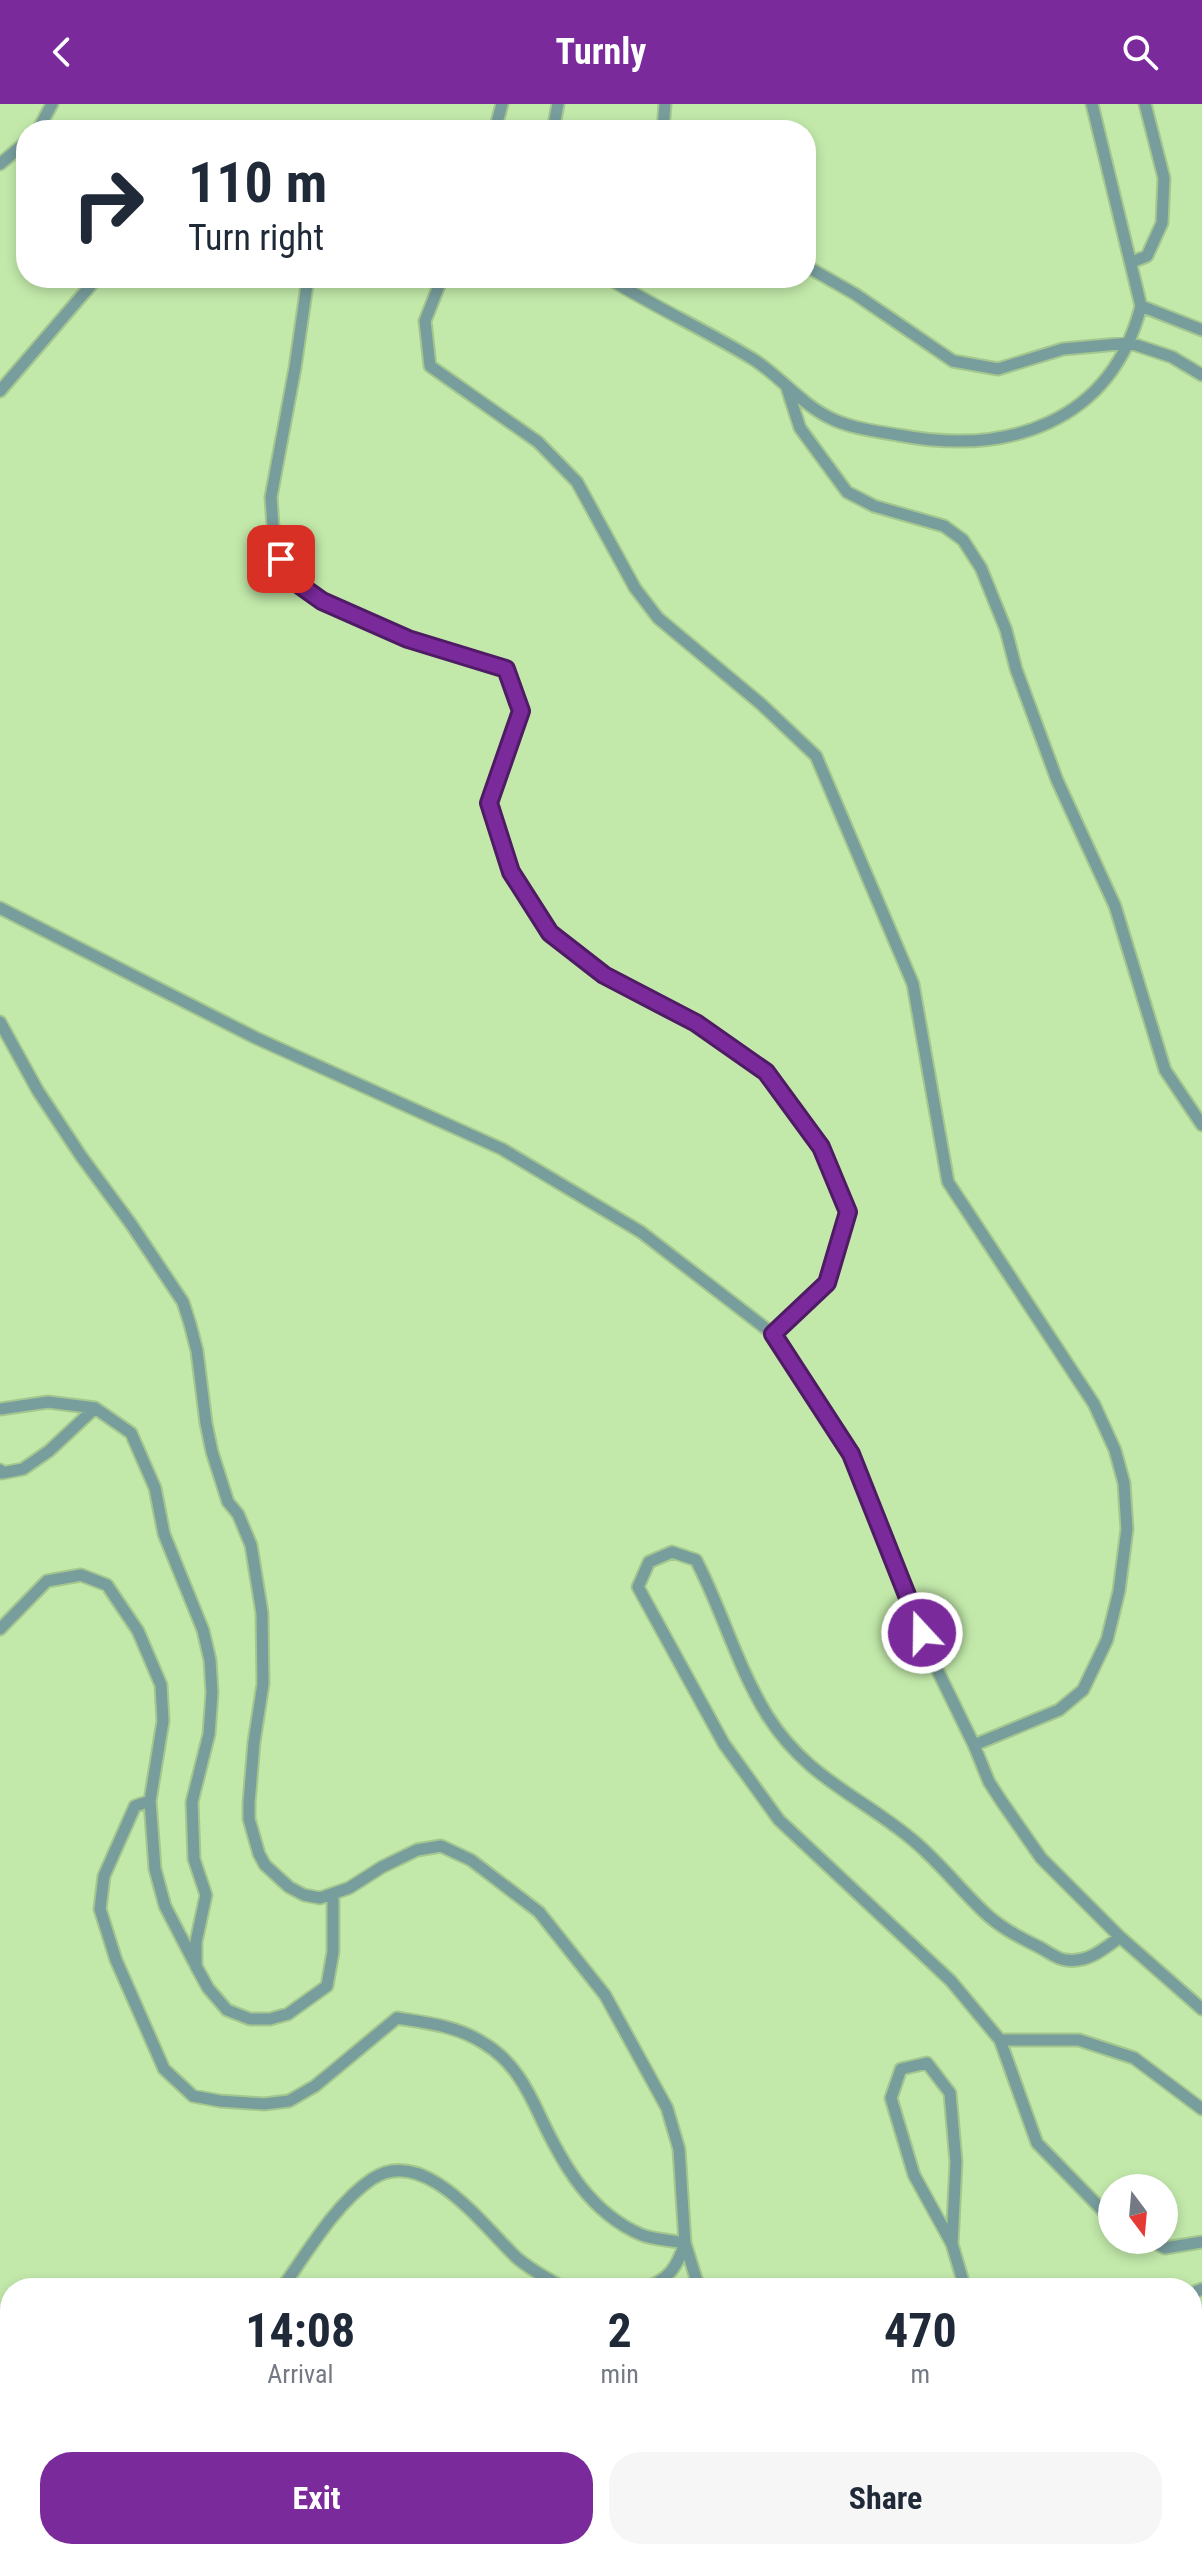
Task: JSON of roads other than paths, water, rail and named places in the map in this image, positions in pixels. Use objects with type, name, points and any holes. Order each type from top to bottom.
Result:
[{"type":"lane","points":[[626,288],[760,364],[828,417],[860,428],[916,438],[974,442],[1015,436],[1052,421],[1103,385],[1130,343],[1141,306],[1092,104]]},
{"type":"lane","points":[[1132,262],[1147,256],[1162,223],[1164,178],[1145,104]]},
{"type":"lane","points":[[0,164],[16,150]]},
{"type":"lane","points":[[816,272],[855,294],[953,361],[998,369],[1063,349],[1130,343],[1172,357],[1202,375]]},
{"type":"lane","points":[[0,391],[88,288]]},
{"type":"lane","points":[[307,288],[271,497],[274,542],[287,576],[322,601],[408,639],[506,669],[521,711],[489,803],[511,872],[550,933],[604,975],[696,1023],[766,1072],[821,1147],[848,1212],[827,1283],[773,1334]]},
{"type":"lane","points":[[438,288],[425,321],[430,366],[538,442],[577,482],[635,588],[658,618],[761,704],[816,756],[913,984],[948,1182],[1094,1404],[1115,1450],[1124,1483],[1127,1529],[1119,1591],[1107,1640],[1083,1690],[1059,1710],[974,1745]]},
{"type":"lane","points":[[1141,306],[1202,330]]},
{"type":"lane","points":[[787,388],[800,428],[847,492],[874,506],[944,526],[963,540],[981,568],[1006,630],[1016,669],[1057,780],[1115,906],[1165,1070],[1202,1125]]},
{"type":"lane","points":[[0,908],[256,1038],[502,1149],[641,1232],[773,1334],[851,1454],[932,1659],[989,1782],[1041,1858],[1120,1937],[1202,2009]]},
{"type":"lane","points":[[0,1022],[38,1091],[183,1302],[197,1351],[212,1452],[228,1502],[238,1514],[251,1545],[262,1613],[263,1684],[254,1742],[249,1819],[265,1865],[304,1895],[320,1898],[349,1888],[417,1850],[441,1846],[471,1860],[539,1912],[605,1995],[640,2064],[667,2108],[679,2149],[685,2243],[696,2278]]},
{"type":"lane","points":[[0,1409],[48,1402],[95,1408],[131,1433],[155,1488],[164,1534],[203,1630],[210,1660],[212,1693],[209,1734],[192,1802],[194,1859],[206,1895],[196,1942],[196,1966]]},
{"type":"lane","points":[[0,1470],[2,1473],[23,1469],[49,1451],[95,1408]]},
{"type":"lane","points":[[1098,2206],[1037,2143],[1000,2040],[951,1981],[779,1820],[724,1744],[638,1587],[649,1562],[672,1552],[696,1560],[712,1591],[730,1642],[768,1716],[800,1757],[834,1786],[911,1838],[940,1863],[984,1912],[1013,1934],[1065,1961],[1093,1957],[1120,1937]]},
{"type":"lane","points":[[0,1629],[47,1581],[81,1575],[107,1585],[138,1631],[161,1685],[163,1721],[150,1801],[155,1869],[165,1906],[208,1988],[227,2010],[250,2019],[270,2019],[288,2014],[327,1986],[333,1952],[333,1894]]},
{"type":"lane","points":[[150,1801],[135,1806],[125,1823],[104,1876],[100,1909],[116,1960],[164,2069],[193,2096],[264,2104],[289,2101],[315,2086],[397,2018],[447,2026],[485,2044],[525,2083],[573,2178],[602,2211],[644,2235],[685,2243]]},
{"type":"lane","points":[[1000,2040],[1079,2040],[1134,2058],[1202,2109]]},
{"type":"lane","points":[[952,2244],[956,2162],[950,2093],[927,2063],[901,2069],[891,2098],[914,2175],[952,2244],[962,2278]]},
{"type":"lane","points":[[289,2278],[355,2193],[374,2177],[405,2171],[440,2184],[520,2261],[548,2278]]},
{"type":"lane","points":[[1178,2246],[1202,2242]]},
{"type":"lane","points":[[666,2278],[677,2268],[685,2243]]}]
